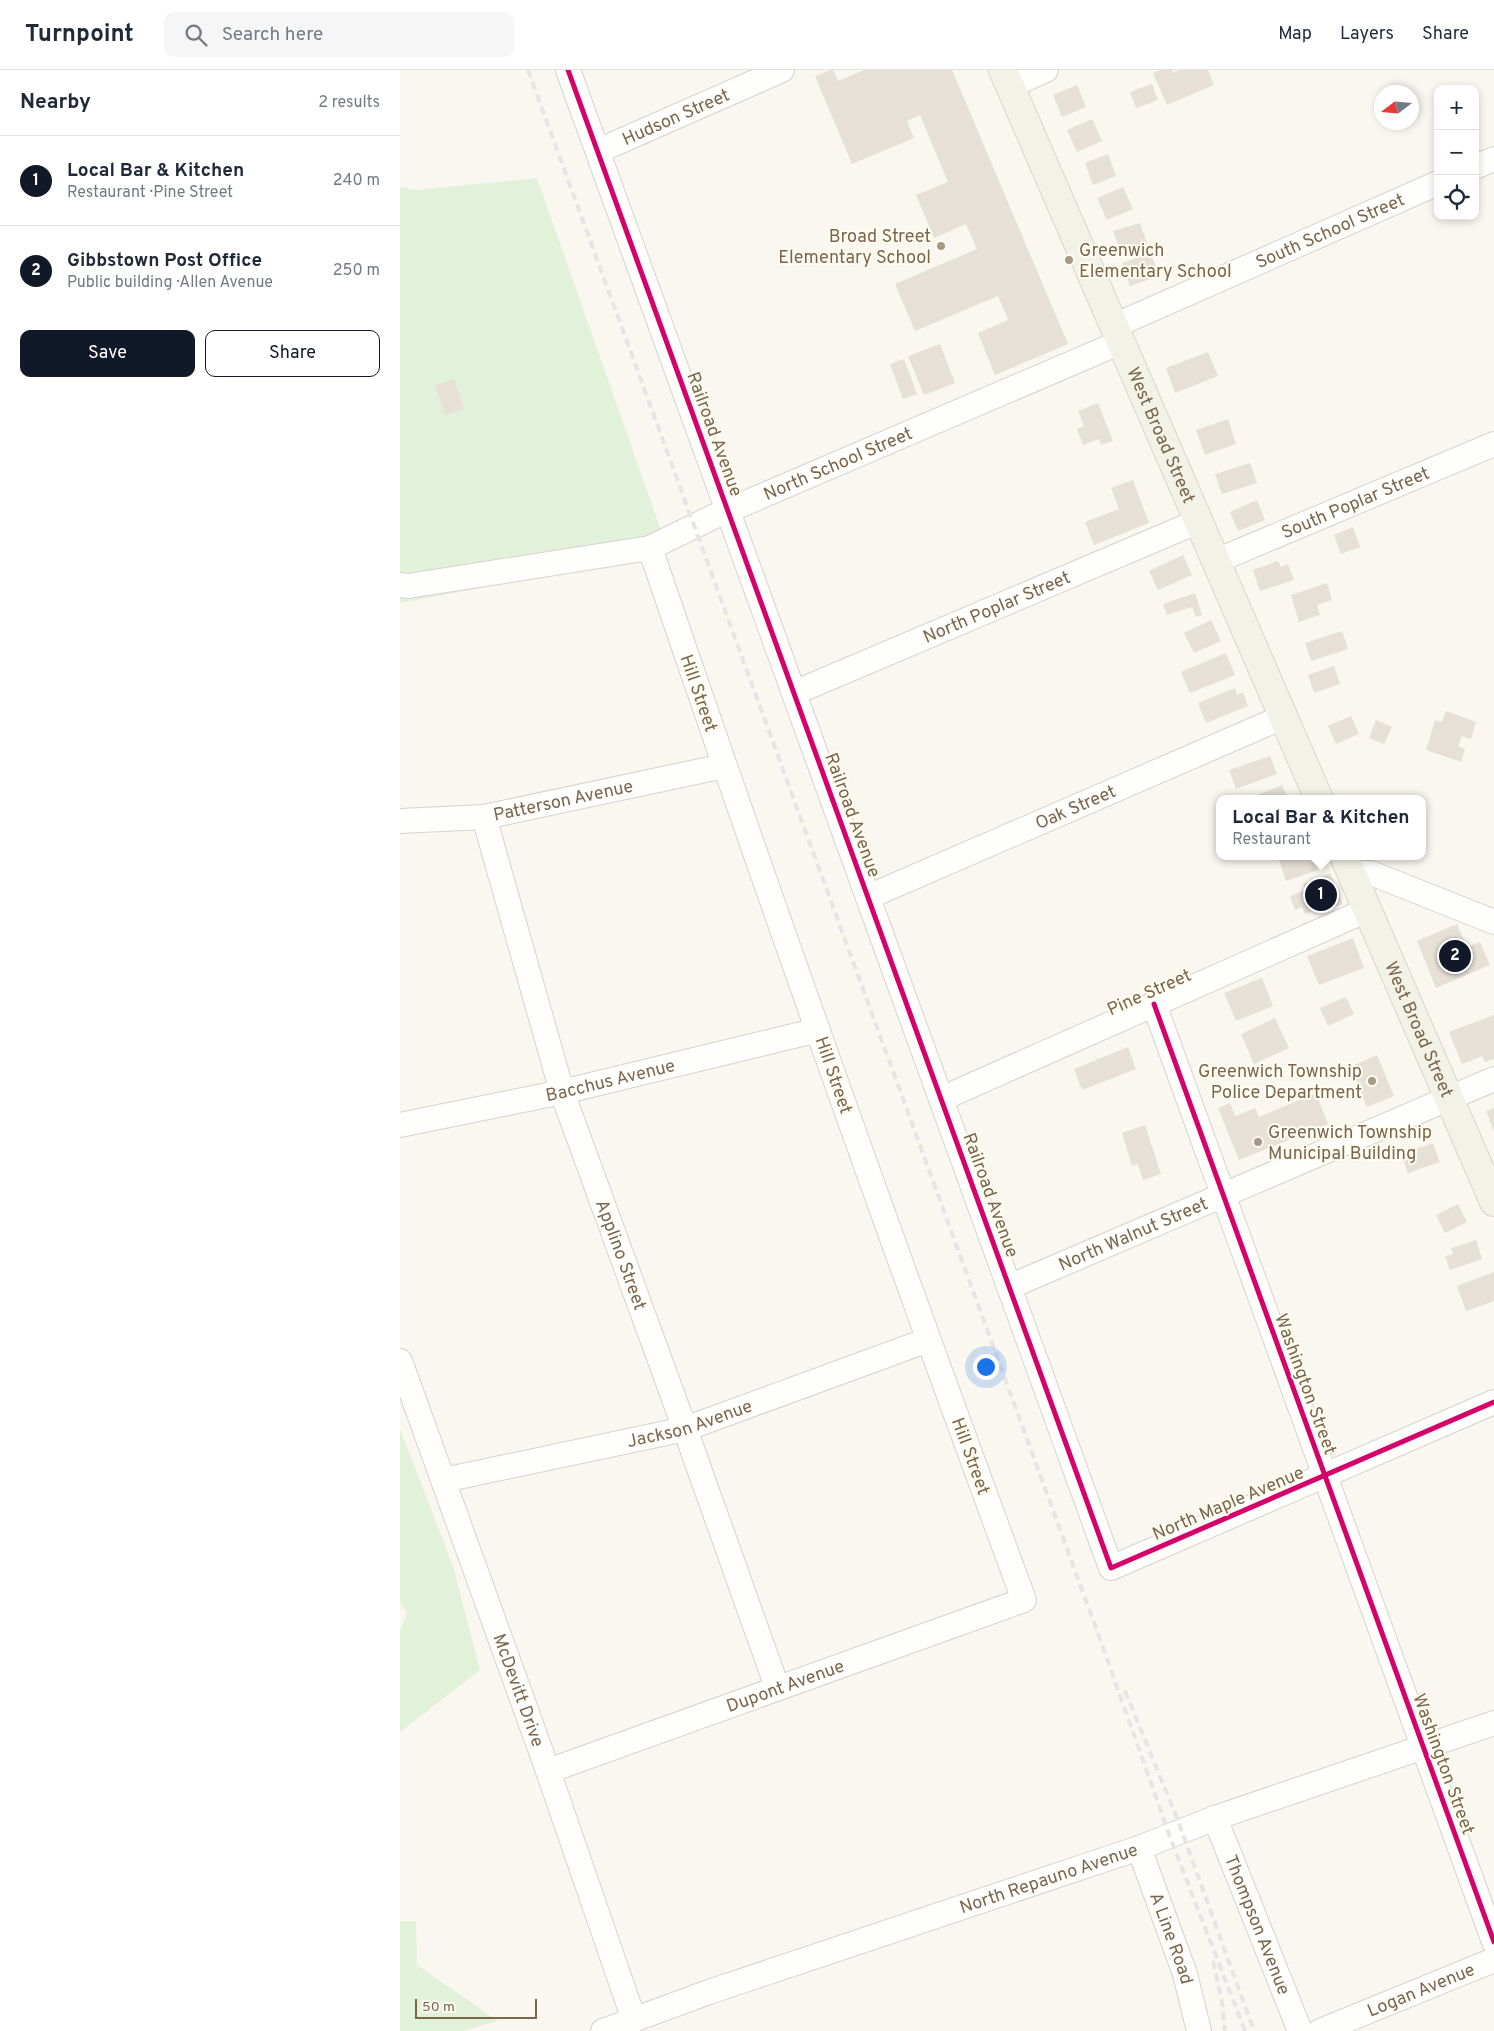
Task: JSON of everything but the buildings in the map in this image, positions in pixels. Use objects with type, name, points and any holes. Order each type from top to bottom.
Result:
[{"type":"main road","name":"West Broad Street","points":[[1006,78],[1317,795]]},
{"type":"main road","name":"West Broad Street","points":[[1348,865],[1494,1202]]},
{"type":"street","name":"Railroad Avenue","points":[[568,70],[1111,1568]]},
{"type":"street","name":"Hudson Street","points":[[598,151],[782,70]]},
{"type":"street","points":[[1006,78],[1046,70]]},
{"type":"street","points":[[1479,165],[1494,158]]},
{"type":"street","name":"South School Street","points":[[1117,334],[1434,185]]},
{"type":"street","name":"North School Street","points":[[400,585],[408,586],[650,548],[728,510],[1117,334]]},
{"type":"street","name":"South Poplar Street","points":[[1216,561],[1494,444]]},
{"type":"street","name":"North Poplar Street","points":[[794,693],[1199,521]]},
{"type":"street","name":"Hill Street","points":[[650,548],[724,766],[928,1340],[1024,1600]]},
{"type":"street","name":"Oak Street","points":[[868,897],[1283,716]]},
{"type":"street","name":"Patterson Avenue","points":[[400,821],[484,817],[724,766]]},
{"type":"street","name":"Applino Street","points":[[484,817],[562,1092],[777,1687]]},
{"type":"street","points":[[1348,865],[1494,922]]},
{"type":"street","name":"Pine Street","points":[[941,1099],[1367,910]]},
{"type":"street","name":"Washington Street","points":[[1154,1004],[1494,1942]]},
{"type":"street","name":"Bacchus Avenue","points":[[400,1125],[562,1092],[818,1030]]},
{"type":"street","name":"North Walnut Street","points":[[1009,1287],[1494,1079]]},
{"type":"street","name":"Jackson Avenue","points":[[444,1480],[685,1429],[928,1340]]},
{"type":"street","name":"McDevitt Drive","points":[[400,1361],[548,1771],[634,2020]]},
{"type":"street","name":"North Maple Avenue","points":[[1111,1568],[1494,1402]]},
{"type":"street","name":"Dupont Avenue","points":[[548,1771],[777,1687],[1024,1600]]},
{"type":"street","name":"North Repauno Avenue","points":[[603,2031],[709,1992],[1139,1848],[1215,1818],[1494,1723]]},
{"type":"street","name":"Thompson Avenue","points":[[1215,1818],[1300,2031]]},
{"type":"street","name":"A Line Road","points":[[1139,1848],[1185,1974],[1199,2031]]},
{"type":"street","name":"Logan Avenue","points":[[1320,2031],[1494,1960]]},
{"type":"green space","points":[[537,178],[669,553],[400,603],[400,187],[416,190]]},
{"type":"green space","points":[[400,1429],[453,1566],[480,1670],[400,1732],[400,1632],[407,1613],[400,1601]]},
{"type":"green space","points":[[400,1921],[416,1921],[417,1965],[498,2021],[462,2031],[400,2031]]},
{"type":"railway","points":[[528,70],[1105,1653],[1170,1837],[1245,2031]]},
{"type":"railway","points":[[1125,1691],[1177,1818],[1254,2031]]},
{"type":"railway","points":[[1213,1961],[1222,2002],[1225,2031]]},
{"type":"cycle path","points":[[568,70],[1111,1568],[1494,1402]]},
{"type":"cycle path","points":[[1154,1004],[1494,1942]]},
{"type":"place","name":"Broad Street Elementary School","points":[[941,246]]},
{"type":"place","name":"Greenwich Elementary School","points":[[1069,260]]},
{"type":"place","name":"Local Bar & Kitchen","points":[[1321,895]]},
{"type":"place","name":"Gibbstown Post Office","points":[[1455,956]]},
{"type":"place","name":"Greenwich Township Police Department","points":[[1372,1081]]},
{"type":"place","name":"Greenwich Township Municipal Building","points":[[1258,1142]]}]
